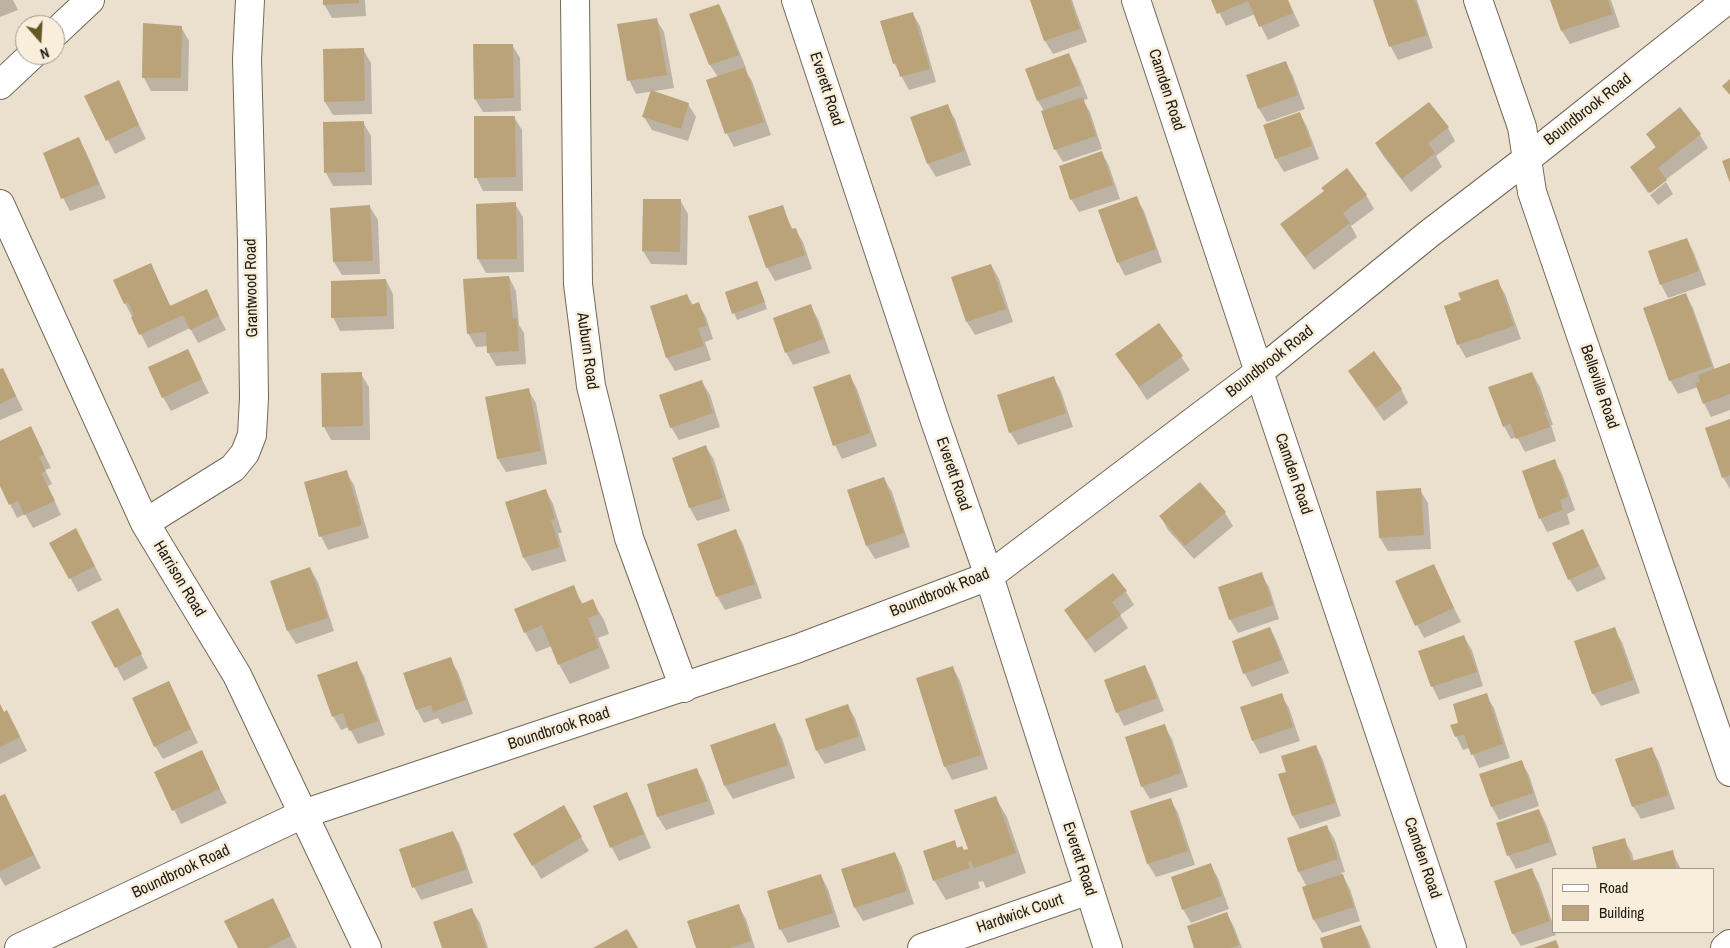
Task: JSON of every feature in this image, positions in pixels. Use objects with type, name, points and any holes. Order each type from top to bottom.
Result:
[{"type":"street","points":[[65,24],[90,0]]},
{"type":"street","name":"Grantwood Road","points":[[145,523],[233,468],[245,453],[252,435],[254,398],[253,292],[246,59],[250,0]]},
{"type":"street","name":"Auburn Road","points":[[575,0],[578,284],[591,386],[629,538],[684,688]]},
{"type":"street","name":"Everett Road","points":[[796,0],[935,421],[989,576],[1108,948]]},
{"type":"street","name":"Camden Road","points":[[1136,0],[1452,948]]},
{"type":"street","name":"Belleville Road","points":[[1478,0],[1522,127],[1532,192],[1730,772]]},
{"type":"street","name":"Boundbrook Road","points":[[19,948],[303,814],[684,688],[796,649],[989,576],[1259,372],[1430,233],[1728,0]]},
{"type":"street","points":[[0,85],[21,65]]},
{"type":"street","name":"Harrison Road","points":[[0,204],[145,523],[236,675],[367,948]]},
{"type":"street","name":"Hardwick Court","points":[[922,948],[1089,890]]},
{"type":"street","points":[[1724,948],[1730,944]]},
{"type":"building","points":[[323,0],[359,0],[359,3],[323,5]]},
{"type":"building","points":[[1030,0],[1070,0],[1080,29],[1044,41]]},
{"type":"building","points":[[1211,0],[1288,0],[1293,13],[1259,27],[1248,1],[1217,14]]},
{"type":"building","points":[[1373,0],[1415,0],[1427,35],[1389,47]]},
{"type":"building","points":[[1550,0],[1608,0],[1613,14],[1561,31]]},
{"type":"building","points":[[719,4],[739,55],[709,65],[689,14]]},
{"type":"building","points":[[913,12],[930,69],[900,77],[896,63],[893,64],[880,21]]},
{"type":"building","points":[[657,18],[667,75],[627,81],[617,24]]},
{"type":"building","points":[[143,23],[182,26],[181,78],[142,78]]},
{"type":"building","points":[[473,44],[513,44],[514,98],[474,99]]},
{"type":"building","points":[[364,48],[365,101],[324,102],[323,49]]},
{"type":"building","points":[[1069,53],[1081,85],[1037,101],[1025,69]]},
{"type":"building","points":[[1286,61],[1298,95],[1258,109],[1246,75]]},
{"type":"building","points":[[745,67],[764,122],[725,134],[706,80]]},
{"type":"building","points":[[1730,79],[1730,95],[1722,86]]},
{"type":"building","points":[[119,80],[139,125],[106,141],[84,96]]},
{"type":"building","points":[[651,90],[689,103],[681,129],[642,117]]},
{"type":"building","points":[[1083,97],[1096,136],[1054,150],[1041,111]]},
{"type":"building","points":[[1429,102],[1449,127],[1428,143],[1435,153],[1402,179],[1375,143]]},
{"type":"building","points":[[948,104],[964,151],[927,164],[910,117]]},
{"type":"building","points":[[1680,107],[1701,134],[1658,168],[1667,180],[1650,193],[1630,167],[1656,147],[1646,134]]},
{"type":"building","points":[[1300,112],[1312,146],[1275,159],[1263,125]]},
{"type":"building","points":[[474,116],[515,116],[516,177],[474,178]]},
{"type":"building","points":[[364,121],[365,172],[324,173],[323,122]]},
{"type":"building","points":[[79,137],[99,184],[61,199],[43,153]]},
{"type":"building","points":[[1102,151],[1113,185],[1070,200],[1059,166]]},
{"type":"building","points":[[1730,158],[1730,183],[1722,161]]},
{"type":"building","points":[[1347,168],[1367,195],[1343,213],[1350,223],[1305,257],[1280,224],[1324,191],[1321,188]]},
{"type":"building","points":[[1137,196],[1156,249],[1117,263],[1098,210]]},
{"type":"building","points":[[643,199],[681,199],[680,252],[642,251]]},
{"type":"building","points":[[516,202],[517,259],[477,259],[476,204]]},
{"type":"building","points":[[370,205],[373,261],[333,262],[330,208]]},
{"type":"building","points":[[783,205],[791,229],[796,228],[805,255],[766,268],[748,216]]},
{"type":"building","points":[[1687,238],[1699,271],[1660,285],[1648,251]]},
{"type":"building","points":[[151,263],[170,306],[207,289],[219,316],[190,330],[183,315],[139,335],[131,317],[134,316],[128,302],[124,304],[113,280]]},
{"type":"building","points":[[991,264],[1006,309],[966,322],[951,277]]},
{"type":"building","points":[[509,276],[513,319],[517,318],[519,351],[487,353],[486,332],[467,334],[463,279]]},
{"type":"building","points":[[386,279],[387,316],[331,318],[331,281]]},
{"type":"building","points":[[1498,279],[1514,326],[1457,345],[1444,306],[1461,300],[1458,293]]},
{"type":"building","points":[[757,281],[765,302],[732,314],[725,292]]},
{"type":"building","points":[[1686,293],[1712,366],[1669,381],[1643,308]]},
{"type":"building","points":[[687,294],[691,305],[699,302],[707,326],[698,328],[704,346],[666,358],[650,306]]},
{"type":"building","points":[[811,304],[823,339],[785,353],[773,318]]},
{"type":"building","points":[[1159,323],[1183,356],[1139,387],[1115,354]]},
{"type":"building","points":[[188,349],[202,379],[162,398],[148,367]]},
{"type":"building","points":[[1374,351],[1402,389],[1376,408],[1348,371]]},
{"type":"building","points":[[1730,363],[1730,394],[1703,404],[1695,383],[1700,381],[1698,375]]},
{"type":"building","points":[[3,368],[16,396],[0,404],[0,369]]},
{"type":"building","points":[[362,372],[363,426],[322,427],[321,373]]},
{"type":"building","points":[[1532,372],[1550,427],[1516,439],[1510,423],[1503,427],[1488,387]]},
{"type":"building","points":[[850,374],[870,433],[833,446],[813,387]]},
{"type":"building","points":[[1054,376],[1066,413],[1009,433],[997,395]]},
{"type":"building","points":[[702,380],[713,413],[670,428],[659,395]]},
{"type":"building","points":[[529,388],[541,451],[497,459],[485,397]]},
{"type":"building","points":[[1730,419],[1730,475],[1722,478],[1705,428]]},
{"type":"building","points":[[31,426],[44,454],[39,457],[46,471],[41,473],[55,501],[24,515],[18,501],[9,505],[0,486],[0,441]]},
{"type":"building","points":[[706,445],[723,498],[689,508],[672,458]]},
{"type":"building","points":[[1555,459],[1568,497],[1560,500],[1563,510],[1539,519],[1522,471]]},
{"type":"building","points":[[347,470],[362,525],[319,537],[304,482]]},
{"type":"building","points":[[884,477],[904,533],[866,546],[847,490]]},
{"type":"building","points":[[1200,482],[1226,512],[1185,546],[1159,516]]},
{"type":"building","points":[[1421,488],[1424,535],[1379,538],[1376,491]]},
{"type":"building","points":[[546,489],[555,519],[551,520],[560,547],[523,558],[505,502]]},
{"type":"building","points":[[76,528],[95,566],[69,579],[49,543]]},
{"type":"building","points":[[736,529],[755,584],[716,597],[697,544]]},
{"type":"building","points":[[1583,529],[1599,566],[1568,580],[1552,543]]},
{"type":"building","points":[[1434,564],[1454,608],[1415,626],[1395,581]]},
{"type":"building","points":[[310,567],[328,618],[287,631],[270,581]]},
{"type":"building","points":[[1262,572],[1273,605],[1229,620],[1218,587]]},
{"type":"building","points":[[1113,573],[1127,591],[1112,602],[1121,615],[1086,640],[1064,610]]},
{"type":"building","points":[[574,585],[581,604],[593,599],[599,614],[588,618],[599,648],[558,665],[542,625],[524,633],[514,609]]},
{"type":"building","points":[[118,608],[142,654],[115,668],[91,622]]},
{"type":"building","points":[[1270,627],[1282,660],[1243,674],[1232,641]]},
{"type":"building","points":[[1615,627],[1633,680],[1592,694],[1574,641]]},
{"type":"building","points":[[1464,635],[1477,672],[1431,687],[1418,651]]},
{"type":"building","points":[[451,657],[466,700],[433,712],[431,705],[416,710],[403,673]]},
{"type":"building","points":[[357,661],[378,721],[349,731],[343,713],[332,717],[317,675]]},
{"type":"building","points":[[1145,665],[1157,698],[1116,713],[1104,680]]},
{"type":"building","points":[[953,666],[981,755],[944,767],[916,678]]},
{"type":"building","points":[[169,681],[191,729],[154,747],[132,698]]},
{"type":"building","points":[[1282,693],[1293,727],[1252,741],[1240,707]]},
{"type":"building","points":[[1487,693],[1503,744],[1471,755],[1464,734],[1455,737],[1450,725],[1458,723],[1453,704]]},
{"type":"building","points":[[0,704],[4,712],[7,710],[20,737],[0,747]]},
{"type":"building","points":[[848,704],[859,736],[816,751],[805,719]]},
{"type":"building","points":[[775,723],[788,765],[724,786],[710,745]]},
{"type":"building","points":[[1165,724],[1181,773],[1141,787],[1125,737]]},
{"type":"building","points":[[1316,745],[1335,803],[1292,816],[1278,774],[1286,772],[1281,756]]},
{"type":"building","points":[[1652,747],[1668,795],[1632,807],[1615,759]]},
{"type":"building","points":[[202,750],[220,789],[172,811],[154,772]]},
{"type":"building","points":[[1522,760],[1533,793],[1491,807],[1479,774]]},
{"type":"building","points":[[697,768],[708,801],[657,817],[647,784]]},
{"type":"building","points":[[627,792],[644,834],[610,848],[593,806]]},
{"type":"building","points":[[5,794],[34,855],[0,871],[0,796]]},
{"type":"building","points":[[996,796],[1016,853],[974,868],[971,861],[968,862],[970,868],[933,881],[923,851],[955,840],[957,848],[962,846],[964,850],[968,849],[954,810]]},
{"type":"building","points":[[1171,798],[1188,851],[1147,864],[1130,811]]},
{"type":"building","points":[[564,805],[582,837],[532,866],[513,834]]},
{"type":"building","points":[[1539,809],[1550,842],[1507,856],[1496,823]]},
{"type":"building","points":[[1327,825],[1338,859],[1298,872],[1287,838]]},
{"type":"building","points":[[453,831],[467,869],[412,888],[399,849]]},
{"type":"building","points":[[1625,838],[1631,861],[1673,850],[1677,868],[1597,868],[1592,847]]},
{"type":"building","points":[[895,852],[907,891],[854,908],[841,869]]},
{"type":"building","points":[[1211,863],[1222,896],[1182,910],[1171,877]]},
{"type":"building","points":[[1532,868],[1550,921],[1512,934],[1494,881]]},
{"type":"building","points":[[821,874],[833,913],[779,930],[767,891]]},
{"type":"building","points":[[1343,874],[1354,907],[1313,920],[1302,887]]},
{"type":"building","points":[[273,898],[291,936],[267,948],[238,948],[224,921]]},
{"type":"building","points":[[739,904],[751,941],[729,948],[696,948],[687,921]]},
{"type":"building","points":[[472,908],[486,948],[442,948],[433,922]]},
{"type":"building","points":[[1227,912],[1239,945],[1231,948],[1194,948],[1187,926]]},
{"type":"building","points":[[1361,925],[1369,948],[1323,948],[1320,938]]},
{"type":"building","points":[[627,929],[638,948],[593,948]]},
{"type":"building","points":[[1556,940],[1559,948],[1533,948]]}]
